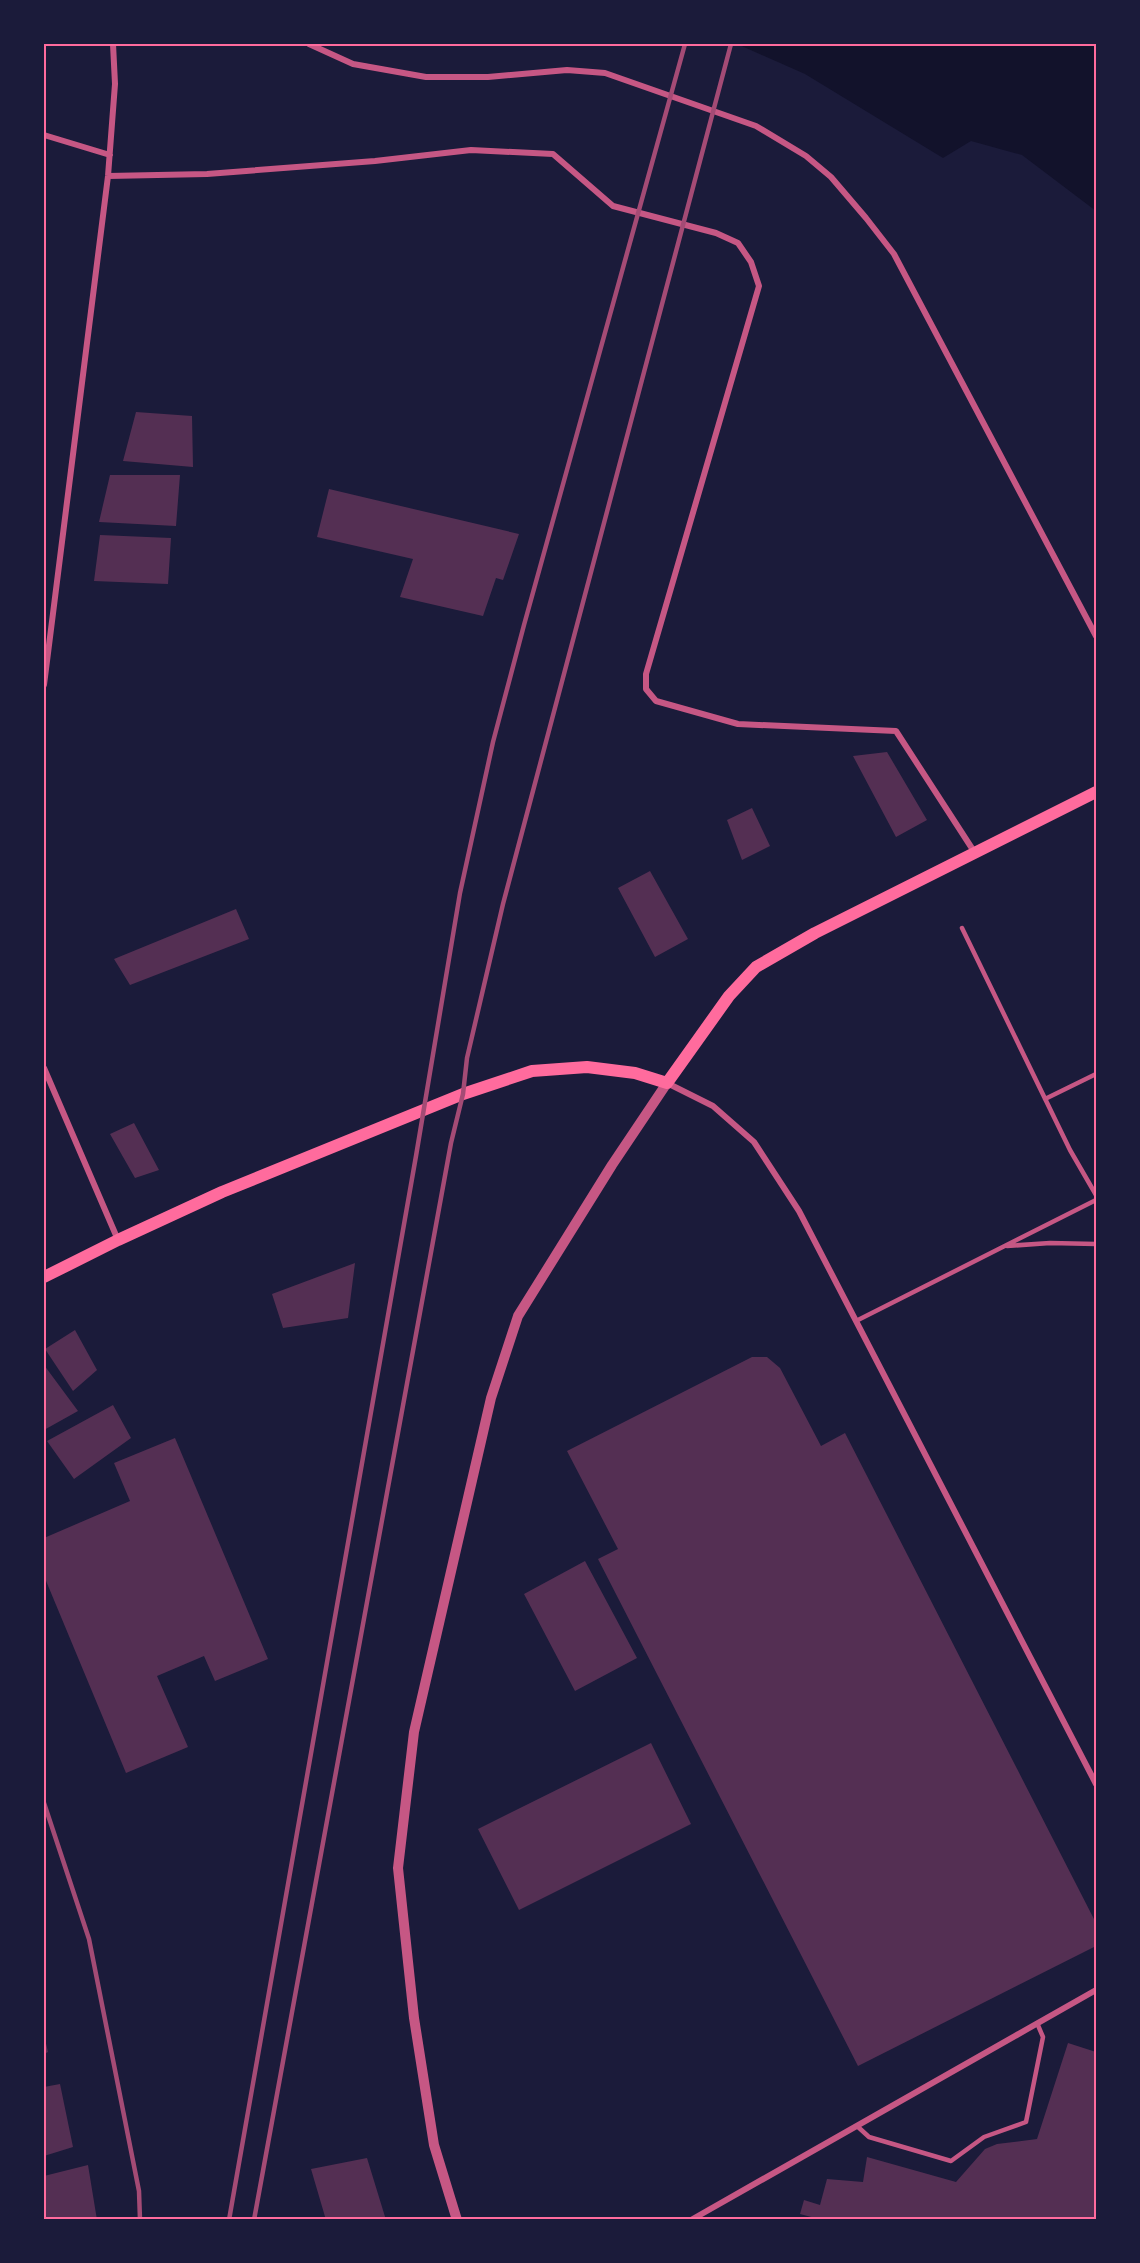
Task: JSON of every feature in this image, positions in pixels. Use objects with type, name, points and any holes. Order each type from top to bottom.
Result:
[{"type":"main road","points":[[44,1277],[222,1192],[424,1110],[532,1071],[587,1067],[635,1073],[667,1083],[729,996],[756,967],[815,933],[1096,792]]},
{"type":"street","points":[[44,685],[108,176],[115,84],[113,44]]},
{"type":"street","points":[[309,44],[353,64],[426,77],[488,77],[567,70],[605,73],[756,126],[806,156],[831,177],[894,254],[1096,636]]},
{"type":"street","points":[[44,135],[110,155]]},
{"type":"street","points":[[108,176],[207,174],[375,161],[471,150],[553,154],[613,206],[717,233],[738,243],[751,262],[759,286],[646,674],[646,689],[656,701],[738,724],[897,731],[975,853]]},
{"type":"street","points":[[44,1068],[118,1240]]},
{"type":"street","points":[[457,2220],[432,2133],[414,2018],[398,1868],[414,1732],[491,1398],[518,1316],[612,1165],[667,1083],[713,1106],[754,1142],[799,1212],[1096,1784]]},
{"type":"street","points":[[691,2220],[1096,1990]]},
{"type":"lane","points":[[856,1321],[1096,1198],[1070,1150],[962,928]]},
{"type":"lane","points":[[1045,1099],[1096,1074]]},
{"type":"lane","points":[[1004,1246],[1050,1242],[1096,1244]]},
{"type":"lane","points":[[857,2126],[868,2138],[951,2161],[984,2137],[1026,2122],[1044,2037],[1037,2023]]},
{"type":"shaded area","points":[[737,44],[1096,44],[1096,211],[1022,155],[971,141],[943,158],[805,74]]},
{"type":"building","points":[[136,412],[192,416],[193,467],[123,461]]},
{"type":"building","points":[[110,475],[180,475],[176,526],[99,522]]},
{"type":"building","points":[[329,489],[519,534],[503,580],[496,578],[483,616],[400,597],[413,559],[317,537]]},
{"type":"building","points":[[100,535],[171,538],[168,584],[94,581]]},
{"type":"building","points":[[887,752],[927,820],[896,837],[853,756]]},
{"type":"building","points":[[752,808],[770,846],[742,860],[727,820]]},
{"type":"building","points":[[650,871],[688,939],[655,957],[618,888]]},
{"type":"building","points":[[236,909],[249,939],[130,985],[114,959]]},
{"type":"building","points":[[134,1123],[159,1170],[135,1178],[110,1134]]},
{"type":"building","points":[[355,1263],[348,1318],[283,1328],[272,1294]]},
{"type":"building","points":[[75,1330],[97,1370],[73,1391],[45,1349]]},
{"type":"building","points":[[752,1357],[767,1357],[780,1368],[821,1446],[845,1433],[1096,1923],[1096,1946],[858,2066],[598,1559],[618,1549],[567,1451]]},
{"type":"building","points":[[44,1365],[78,1411],[44,1430]]},
{"type":"building","points":[[113,1405],[131,1438],[74,1479],[47,1441]]},
{"type":"building","points":[[175,1438],[268,1659],[215,1681],[204,1656],[157,1676],[188,1747],[126,1773],[44,1576],[44,1538],[130,1501],[114,1463]]},
{"type":"building","points":[[585,1561],[637,1658],[575,1691],[524,1594]]},
{"type":"building","points":[[651,1743],[691,1824],[519,1910],[478,1829]]},
{"type":"building","points":[[44,2035],[48,2052],[44,2054]]},
{"type":"building","points":[[1068,2043],[1096,2052],[1096,2220],[815,2220],[815,2218],[800,2214],[804,2200],[820,2205],[827,2179],[863,2182],[867,2157],[956,2182],[985,2149],[997,2144],[1037,2139]]},
{"type":"building","points":[[60,2084],[73,2147],[44,2156],[44,2087]]},
{"type":"building","points":[[367,2158],[386,2220],[326,2220],[311,2169]]},
{"type":"building","points":[[88,2165],[97,2220],[44,2220],[44,2176]]},
{"type":"railway","points":[[229,2220],[460,893],[493,742],[524,625],[685,44]]},
{"type":"railway","points":[[254,2220],[451,1143],[463,1094],[467,1058],[503,904],[731,44]]},
{"type":"railway","points":[[44,1803],[89,1939],[139,2191],[140,2220]]}]
